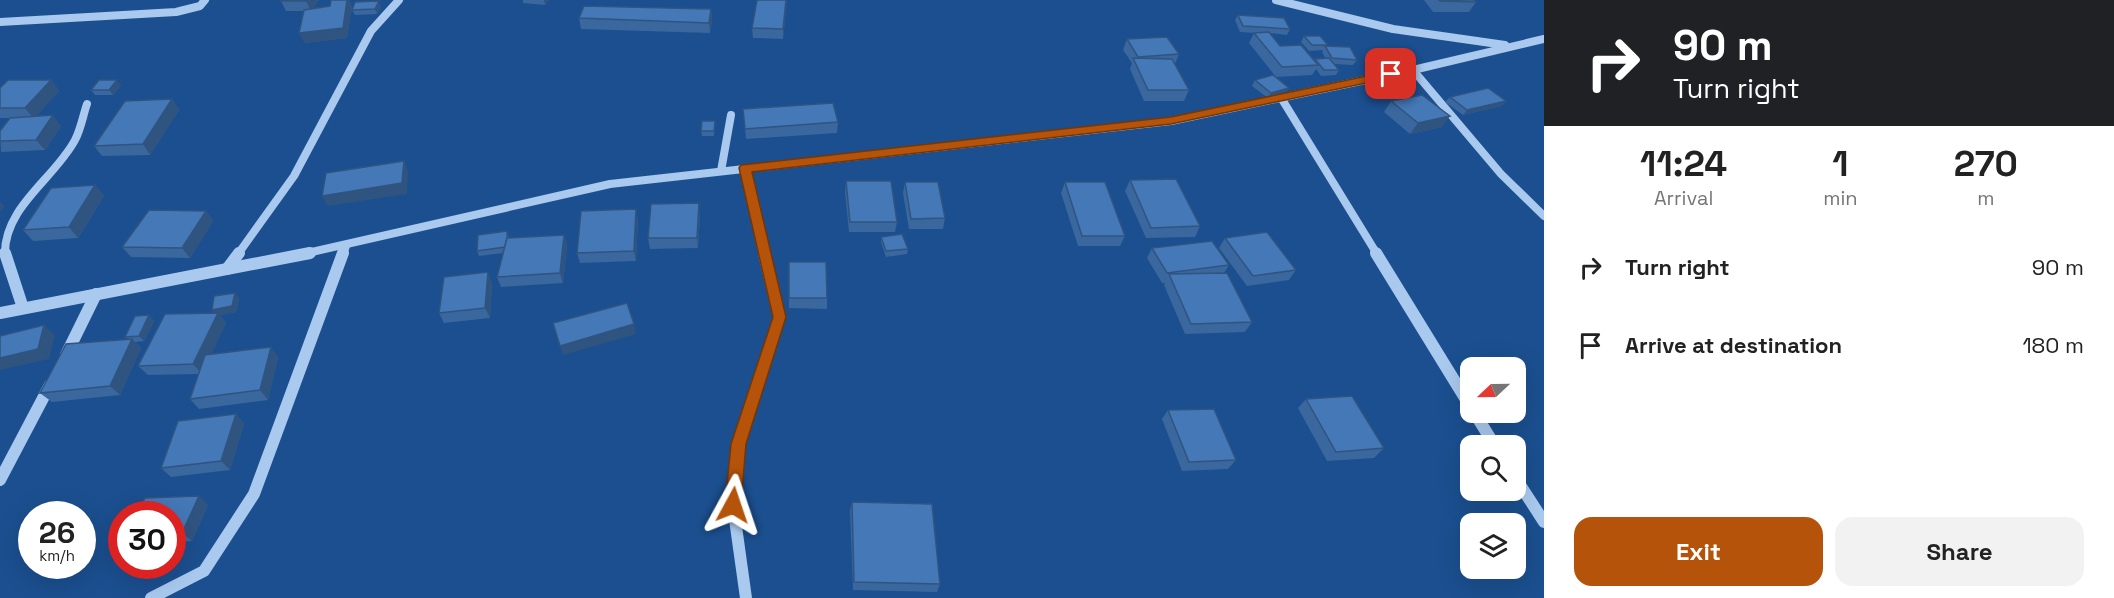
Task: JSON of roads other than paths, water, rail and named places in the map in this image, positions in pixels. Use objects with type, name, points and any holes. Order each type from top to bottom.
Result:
[{"type":"street","points":[[0,22],[176,12],[200,6],[205,0]]},
{"type":"street","points":[[227,269],[294,176],[371,31],[399,0]]},
{"type":"street","points":[[1276,0],[1412,33],[1515,46]]},
{"type":"street","points":[[0,313],[346,246],[610,184],[1171,121],[1280,96],[1413,70],[1544,39]]},
{"type":"street","points":[[1413,70],[1500,174],[1544,216]]},
{"type":"street","points":[[1280,96],[1413,317],[1460,390]]},
{"type":"street","points":[[23,308],[5,253],[7,235],[17,215],[75,140],[87,104]]},
{"type":"street","points":[[722,171],[731,115]]},
{"type":"street","points":[[745,168],[780,317],[739,444],[733,505],[746,598]]},
{"type":"street","points":[[151,598],[204,571],[254,494],[346,246]]},
{"type":"street","points":[[0,480],[96,294]]},
{"type":"street","points":[[1526,494],[1544,522]]}]
